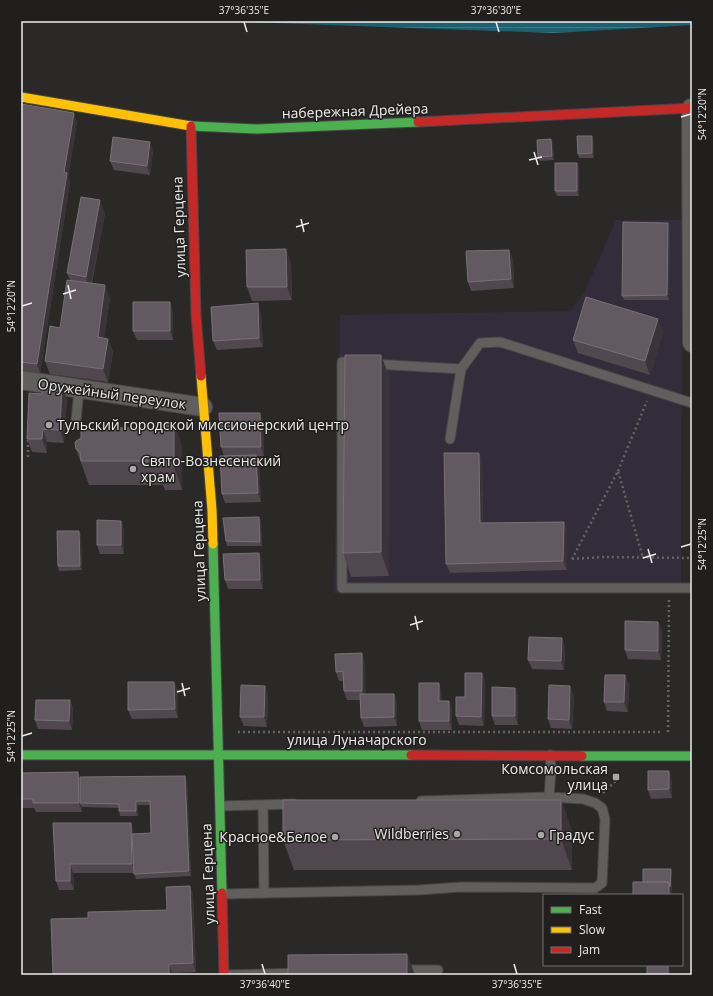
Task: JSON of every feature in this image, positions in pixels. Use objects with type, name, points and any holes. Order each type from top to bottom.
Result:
[{"type":"main road","name":"набережная Дрейера","points":[[21,97],[191,126],[257,129],[691,108]]},
{"type":"main road","name":"улица Герцена","points":[[191,126],[196,315],[212,510],[224,975]]},
{"type":"main road","name":"улица Луначарского","points":[[21,755],[218,754],[692,756]]},
{"type":"street","points":[[691,108],[692,343]]},
{"type":"street","name":"Оружейный переулок","points":[[21,380],[203,407]]},
{"type":"lane","points":[[450,439],[461,369],[480,343],[500,342],[692,403]]},
{"type":"lane","points":[[461,369],[342,362],[342,588],[692,588]]},
{"type":"lane","points":[[76,421],[79,389]]},
{"type":"lane","points":[[550,755],[550,797]]},
{"type":"lane","points":[[223,894],[419,890],[461,887],[595,888],[602,883],[605,819],[602,808],[595,803],[583,799],[550,797],[414,801]]},
{"type":"lane","points":[[263,804],[264,893]]},
{"type":"lane","points":[[220,806],[303,804]]},
{"type":"lane","points":[[391,971],[438,970]]},
{"type":"lane","points":[[224,975],[312,973]]},
{"type":"path","points":[[652,390],[618,471],[572,559],[692,558]]},
{"type":"path","points":[[28,457],[29,434]]},
{"type":"path","points":[[618,471],[643,558]]},
{"type":"path","points":[[668,732],[669,588]]},
{"type":"path","points":[[238,732],[663,732]]},
{"type":"path","points":[[595,803],[605,790],[626,771]]},
{"type":"shaded area","points":[[616,220],[682,220],[681,593],[334,593],[340,315],[570,311],[584,293]]},
{"type":"water","points":[[219,21],[692,21],[692,25],[554,33]]},
{"type":"building","points":[[21,104],[74,113],[64,172],[67,173],[37,364],[21,362]]},
{"type":"building","points":[[577,136],[592,136],[592,153],[578,154]]},
{"type":"building","points":[[113,137],[150,142],[147,166],[110,161]]},
{"type":"building","points":[[551,139],[552,156],[538,157],[537,140]]},
{"type":"building","points":[[555,163],[577,163],[577,191],[555,191]]},
{"type":"building","points":[[81,197],[100,200],[86,277],[67,273]]},
{"type":"building","points":[[623,222],[668,223],[667,295],[622,296]]},
{"type":"building","points":[[286,249],[287,287],[247,287],[246,250]]},
{"type":"building","points":[[509,250],[511,279],[468,282],[466,251]]},
{"type":"building","points":[[67,280],[105,285],[98,337],[108,339],[103,369],[45,361],[50,326],[60,328]]},
{"type":"building","points":[[586,297],[658,319],[645,361],[573,340]]},
{"type":"building","points":[[133,302],[170,302],[170,331],[133,331]]},
{"type":"building","points":[[258,303],[259,338],[213,341],[211,307]]},
{"type":"building","points":[[345,355],[381,355],[381,552],[343,553]]},
{"type":"building","points":[[43,384],[62,385],[60,430],[43,429],[42,439],[27,439],[29,393],[42,394]]},
{"type":"building","points":[[219,413],[260,413],[261,447],[221,447]]},
{"type":"building","points":[[156,423],[174,423],[174,466],[156,466],[156,461],[81,461],[80,452],[76,449],[75,443],[81,438],[81,428],[156,428]]},
{"type":"building","points":[[444,453],[479,453],[480,523],[564,522],[563,561],[446,564]]},
{"type":"building","points":[[256,455],[258,493],[222,494],[220,456]]},
{"type":"building","points":[[259,517],[260,542],[226,541],[223,518]]},
{"type":"building","points":[[97,520],[121,521],[121,545],[97,545]]},
{"type":"building","points":[[57,531],[79,531],[80,566],[58,566]]},
{"type":"building","points":[[259,553],[260,580],[225,580],[223,554]]},
{"type":"building","points":[[625,621],[658,622],[658,651],[625,650]]},
{"type":"building","points":[[529,637],[562,638],[561,661],[528,660]]},
{"type":"building","points":[[362,653],[362,691],[344,691],[343,671],[336,672],[335,654]]},
{"type":"building","points":[[465,673],[482,673],[481,717],[456,716],[456,697],[465,697]]},
{"type":"building","points":[[605,675],[625,675],[624,702],[604,702]]},
{"type":"building","points":[[128,682],[174,682],[175,709],[128,710]]},
{"type":"building","points":[[419,683],[439,683],[439,701],[449,701],[449,721],[419,721]]},
{"type":"building","points":[[241,685],[265,686],[264,717],[240,717]]},
{"type":"building","points":[[549,685],[570,686],[569,720],[548,719]]},
{"type":"building","points":[[492,687],[515,688],[515,716],[492,716]]},
{"type":"building","points":[[360,694],[394,694],[394,717],[361,718]]},
{"type":"building","points":[[36,700],[70,700],[69,721],[35,720]]},
{"type":"building","points":[[648,771],[669,771],[669,789],[648,790]]},
{"type":"building","points":[[78,772],[79,803],[33,803],[33,799],[21,799],[21,773]]},
{"type":"building","points":[[185,776],[189,871],[134,874],[132,834],[151,833],[150,801],[136,801],[136,811],[119,811],[119,804],[80,803],[80,777]]},
{"type":"building","points":[[283,800],[561,800],[561,839],[283,840]]},
{"type":"building","points":[[53,823],[131,823],[132,864],[70,864],[70,881],[56,881]]},
{"type":"building","points":[[643,869],[671,869],[670,887],[669,882],[643,882]]},
{"type":"building","points":[[633,882],[669,882],[669,894],[633,894]]},
{"type":"building","points":[[190,886],[193,963],[169,964],[169,975],[53,975],[51,919],[88,918],[88,912],[167,910],[166,887]]},
{"type":"building","points":[[407,954],[407,975],[288,975],[288,955]]},
{"type":"building","points":[[647,966],[668,966],[668,975],[647,975]]},
{"type":"traffic: fast","points":[[191,126],[257,129],[418,122]]},
{"type":"traffic: fast","points":[[213,544],[222,893]]},
{"type":"traffic: fast","points":[[21,755],[411,755]]},
{"type":"traffic: fast","points":[[582,756],[692,756]]},
{"type":"traffic: slow","points":[[21,97],[191,126]]},
{"type":"traffic: slow","points":[[201,376],[212,510],[213,544]]},
{"type":"traffic: jam","points":[[418,122],[692,108]]},
{"type":"traffic: jam","points":[[191,126],[196,315],[201,376]]},
{"type":"traffic: jam","points":[[411,755],[582,756]]},
{"type":"traffic: jam","points":[[222,893],[224,975]]},
{"type":"place","name":"Тульский городской миссионерский центр","points":[[49,425]]},
{"type":"place","name":"Свято-Вознесенский храм","points":[[133,469]]},
{"type":"place","name":"Комсомольская улица","points":[[616,777]]},
{"type":"place","name":"Wildberries","points":[[457,834]]},
{"type":"place","name":"Градус","points":[[541,835]]},
{"type":"place","name":"Красное&Белое","points":[[335,837]]}]
